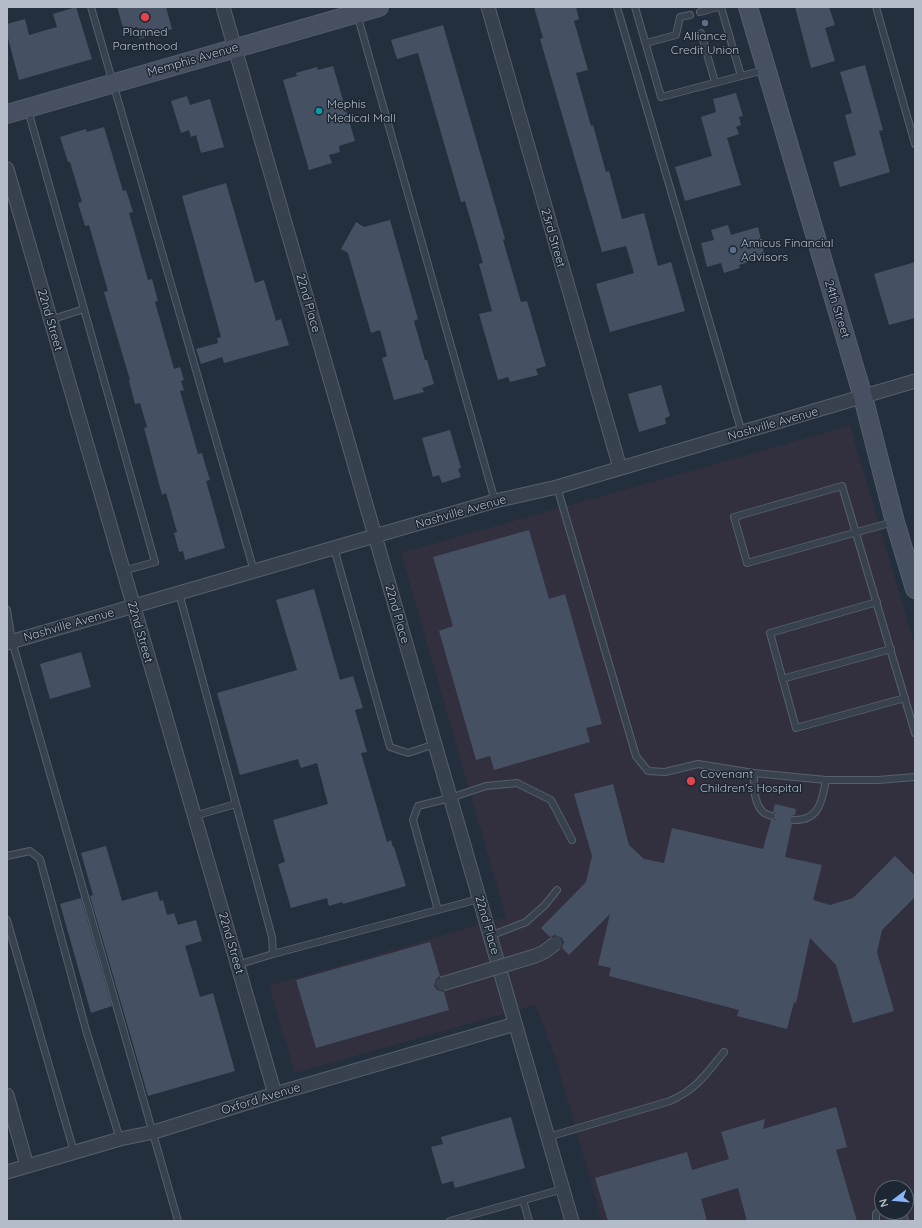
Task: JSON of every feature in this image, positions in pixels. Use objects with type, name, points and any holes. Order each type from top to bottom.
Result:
[{"type":"street","name":"22nd Place","points":[[222,7],[572,1221]]},
{"type":"street","name":"Memphis Avenue","points":[[7,114],[234,48],[356,10],[379,7]]},
{"type":"street","name":"23rd Street","points":[[488,7],[620,468]]},
{"type":"street","name":"24th Street","points":[[748,7],[863,397],[915,589]]},
{"type":"street","name":"22nd Street","points":[[7,169],[274,1094]]},
{"type":"street","name":"Nashville Avenue","points":[[9,642],[495,501],[557,487],[915,381]]},
{"type":"street","points":[[442,984],[535,956],[544,952],[556,943]]},
{"type":"street","name":"Oxford Avenue","points":[[7,1172],[120,1139],[154,1132],[274,1094],[515,1024]]},
{"type":"street","points":[[7,1095],[27,1166]]},
{"type":"lane","points":[[91,7],[254,571]]},
{"type":"lane","points":[[617,7],[742,433]]},
{"type":"lane","points":[[635,7],[661,97],[766,69]]},
{"type":"lane","points":[[700,12],[718,7]]},
{"type":"lane","points":[[722,7],[741,76]]},
{"type":"lane","points":[[876,7],[915,144]]},
{"type":"lane","points":[[356,10],[495,501]]},
{"type":"lane","points":[[646,43],[676,34],[680,18],[690,15]]},
{"type":"lane","points":[[701,33],[715,82]]},
{"type":"lane","points":[[28,108],[155,562],[122,571]]},
{"type":"lane","points":[[50,320],[84,309]]},
{"type":"lane","points":[[896,522],[856,532],[747,563],[734,517],[842,486],[856,532],[891,649],[915,733]]},
{"type":"lane","points":[[557,487],[636,756],[648,771],[665,772],[698,764],[754,773],[826,780],[878,780],[915,777]]},
{"type":"lane","points":[[334,548],[390,747],[408,752],[435,744]]},
{"type":"lane","points":[[179,593],[272,937],[273,954]]},
{"type":"lane","points":[[877,602],[770,633],[796,728],[905,698]]},
{"type":"lane","points":[[7,610],[9,642],[154,1132],[178,1221]]},
{"type":"lane","points":[[782,679],[891,649]]},
{"type":"lane","points":[[754,773],[754,793],[758,803],[763,812],[772,816]]},
{"type":"lane","points":[[793,820],[802,821],[813,814],[820,806],[826,780]]},
{"type":"lane","points":[[438,910],[413,820],[418,806],[450,798],[486,786],[517,783],[550,800],[572,840]]},
{"type":"lane","points":[[194,816],[236,804]]},
{"type":"lane","points":[[7,856],[30,851],[40,860],[86,1030],[120,1139]]},
{"type":"lane","points":[[490,936],[526,922],[545,905],[557,890]]},
{"type":"lane","points":[[237,965],[479,899]]},
{"type":"lane","points":[[7,920],[74,1152]]},
{"type":"lane","points":[[548,1137],[670,1101],[684,1095],[698,1084],[724,1052]]},
{"type":"lane","points":[[450,1221],[563,1189]]},
{"type":"lane","points":[[523,1200],[529,1221]]},
{"type":"shaded area","name":"Covenant Children’s Hospital","points":[[850,426],[915,646],[915,1221],[602,1221],[554,1053],[535,1005],[295,1073],[269,986],[506,917],[401,553]]},
{"type":"building","points":[[76,7],[92,59],[19,80],[7,34],[7,24],[25,19],[29,35],[57,27],[53,14]]},
{"type":"building","name":"Planned Parenthood","points":[[117,7],[166,7],[172,29],[140,39],[137,27],[124,31]]},
{"type":"building","points":[[534,7],[576,7],[579,19],[574,21],[588,70],[576,73],[606,172],[609,171],[622,219],[644,213],[658,266],[671,262],[685,311],[610,332],[596,284],[634,273],[626,246],[602,252],[540,39],[543,38]]},
{"type":"building","points":[[795,7],[829,7],[835,25],[825,28],[835,61],[811,68]]},
{"type":"building","points":[[443,25],[505,239],[503,240],[521,302],[527,301],[546,366],[536,369],[538,375],[510,382],[508,377],[498,380],[479,314],[492,311],[479,264],[483,263],[465,201],[461,202],[418,53],[397,59],[391,40]]},
{"type":"building","points":[[865,65],[883,130],[879,131],[890,172],[840,187],[833,162],[856,155],[845,115],[852,113],[840,72]]},
{"type":"building","name":"Mephis Medical Mall","points":[[333,66],[355,141],[339,146],[340,152],[329,155],[332,163],[309,170],[283,80],[297,76],[296,73],[317,67],[318,70]]},
{"type":"building","points":[[736,93],[743,116],[739,117],[741,125],[736,127],[739,134],[727,138],[741,185],[685,201],[675,167],[712,156],[701,117],[716,112],[713,99]]},
{"type":"building","points":[[187,96],[190,105],[210,99],[224,147],[201,153],[196,135],[191,137],[189,130],[181,133],[171,101]]},
{"type":"building","points":[[104,127],[123,191],[126,190],[133,212],[129,213],[148,280],[152,279],[158,301],[155,302],[174,369],[180,367],[184,380],[181,381],[184,390],[180,391],[198,454],[202,453],[210,480],[206,481],[225,548],[185,560],[183,551],[179,552],[174,533],[177,532],[166,493],[162,495],[144,428],[147,427],[140,403],[135,404],[130,380],[104,292],[108,291],[89,225],[85,226],[78,203],[82,202],[70,162],[68,162],[60,137],[86,129],[87,132]]},
{"type":"building","points":[[226,183],[255,283],[264,280],[276,321],[281,319],[289,345],[224,363],[222,357],[201,364],[196,349],[218,343],[217,338],[221,337],[182,196]]},
{"type":"building","points":[[390,220],[418,319],[414,321],[425,360],[427,360],[434,384],[422,388],[424,392],[394,400],[382,358],[387,356],[380,330],[371,333],[348,253],[341,249],[356,222],[364,227]]},
{"type":"building","name":"Amicus Financial Advisors","points":[[728,225],[731,235],[758,227],[765,257],[739,265],[740,268],[724,273],[721,263],[707,267],[701,243],[714,240],[711,230]]},
{"type":"building","points":[[915,262],[915,318],[889,325],[874,274]]},
{"type":"building","points":[[661,385],[670,416],[665,418],[666,424],[639,432],[628,394]]},
{"type":"building","points":[[450,430],[461,468],[458,469],[461,477],[442,483],[439,475],[433,477],[422,438]]},
{"type":"building","points":[[529,530],[549,599],[565,594],[602,724],[586,728],[590,742],[494,770],[490,756],[476,760],[439,631],[453,626],[433,557]]},
{"type":"building","points":[[314,589],[340,680],[353,676],[363,708],[355,710],[367,752],[361,753],[387,842],[391,840],[406,886],[343,904],[342,902],[329,906],[327,898],[291,908],[278,864],[285,862],[273,820],[328,804],[317,763],[301,768],[298,759],[240,775],[217,693],[297,670],[276,600]]},
{"type":"building","points":[[81,652],[91,687],[50,699],[40,664]]},
{"type":"building","points":[[613,784],[629,845],[644,859],[664,863],[672,828],[763,849],[771,820],[775,820],[776,817],[776,813],[773,812],[775,804],[796,809],[795,815],[789,818],[789,822],[792,824],[785,857],[822,865],[813,900],[830,905],[853,898],[895,856],[915,876],[915,897],[882,930],[877,952],[894,1011],[853,1023],[836,965],[810,938],[796,1003],[794,1002],[787,1029],[737,1016],[739,1010],[609,976],[611,968],[598,965],[610,914],[569,955],[562,948],[564,942],[562,938],[555,935],[550,937],[541,928],[586,882],[592,856],[574,794]]},
{"type":"building","points":[[106,846],[122,901],[157,891],[160,901],[163,900],[167,915],[174,913],[178,925],[196,920],[202,941],[185,946],[200,997],[213,993],[235,1071],[148,1096],[90,896],[93,895],[81,853]]},
{"type":"building","points":[[81,898],[112,1006],[91,1013],[60,904]]},
{"type":"building","points":[[430,942],[440,976],[436,979],[434,986],[437,990],[444,992],[449,1010],[316,1048],[296,980]]},
{"type":"building","points":[[836,1107],[847,1147],[836,1150],[857,1221],[747,1221],[738,1188],[701,1199],[707,1221],[608,1221],[595,1178],[687,1152],[692,1170],[729,1159],[721,1132],[765,1119],[763,1129]]},
{"type":"building","points":[[511,1117],[525,1168],[455,1188],[453,1181],[442,1184],[431,1147],[443,1144],[441,1137]]},
{"type":"place","name":"Planned Parenthood","points":[[145,17]]},
{"type":"place","name":"Alliance Credit Union","points":[[705,23]]},
{"type":"place","name":"Mephis Medical Mall","points":[[319,111]]},
{"type":"place","name":"Amicus Financial Advisors","points":[[733,250]]},
{"type":"place","name":"Covenant Children’s Hospital","points":[[691,781]]}]
